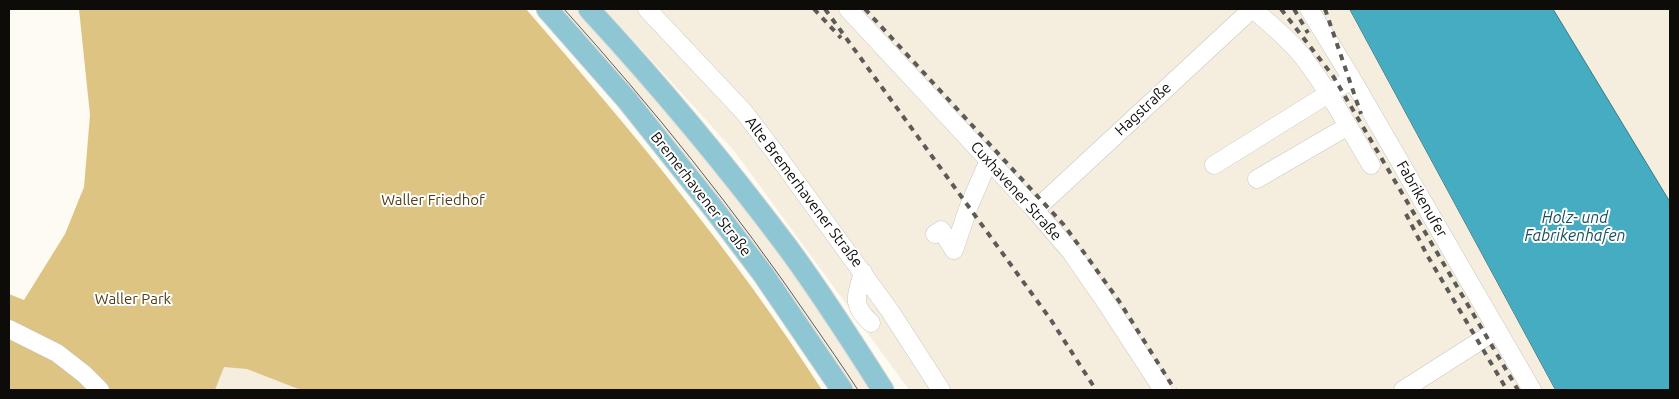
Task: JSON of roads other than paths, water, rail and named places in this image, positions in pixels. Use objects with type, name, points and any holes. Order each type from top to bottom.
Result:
[{"type":"main road","name":"Bremerhavener Straße","points":[[547,9],[627,100],[719,215],[769,282],[842,390]]},
{"type":"main road","points":[[589,9],[648,72],[789,249],[883,390]]},
{"type":"street","name":"Alte Bremerhavener Straße","points":[[647,9],[744,112],[785,165],[863,272],[941,390]]},
{"type":"street","name":"Cuxhavener Straße","points":[[848,9],[1035,210],[1070,252],[1105,301],[1163,390]]},
{"type":"street","points":[[1252,9],[1286,38],[1302,56],[1328,93],[1371,164]]},
{"type":"street","name":"Hagstraße","points":[[1035,210],[1252,9]]},
{"type":"street","name":"Fabrikenufer","points":[[1309,9],[1352,79],[1532,390]]},
{"type":"street","points":[[1214,165],[1352,79]]},
{"type":"street","points":[[1257,179],[1348,126]]},
{"type":"street","points":[[935,234],[941,230],[954,250],[969,206],[989,160]]},
{"type":"street","points":[[863,272],[856,303],[861,314],[871,323]]},
{"type":"street","points":[[853,344],[858,334],[890,311]]},
{"type":"street","points":[[9,329],[58,353],[100,390]]},
{"type":"street","points":[[1403,390],[1497,330]]},
{"type":"water","name":"Holz- und Fabrikenhafen","points":[[1350,9],[1553,9],[1670,202],[1670,390],[1556,390]]},
{"type":"tram line","points":[[564,9],[630,84],[693,161],[783,280],[858,390]]},
{"type":"railway","points":[[814,9],[841,38]]},
{"type":"railway","points":[[825,9],[1051,320],[1096,390]]},
{"type":"railway","points":[[865,9],[1064,225],[1119,301],[1175,390]]},
{"type":"railway","points":[[1281,9],[1333,76],[1518,390]]},
{"type":"railway","points":[[1294,9],[1308,33]]},
{"type":"railway","points":[[1325,9],[1361,114]]},
{"type":"railway","points":[[1406,214],[1427,255],[1507,390]]},
{"type":"park label","name":"Waller Friedhof","points":[[433,200]]},
{"type":"park label","name":"Waller Park","points":[[133,299]]}]
